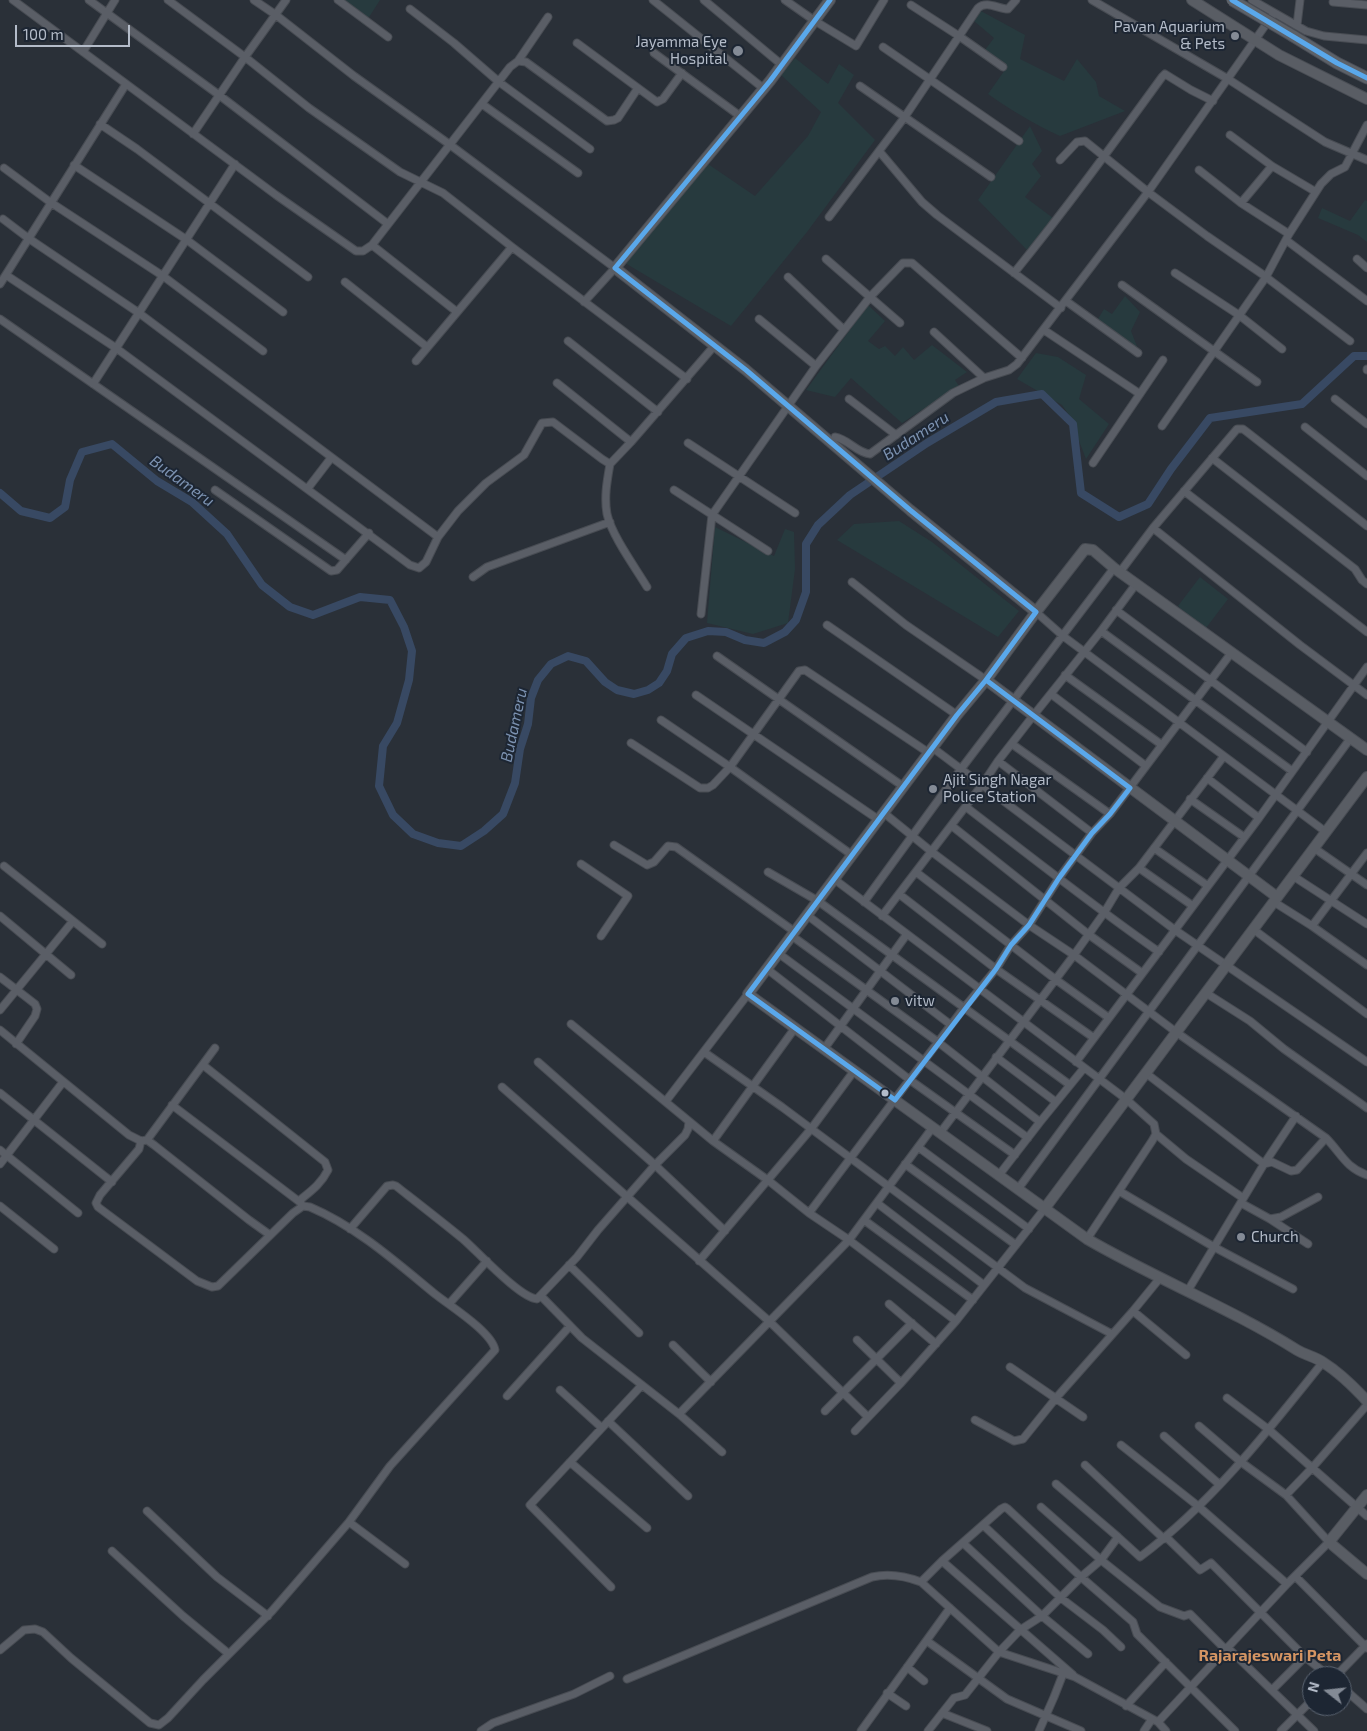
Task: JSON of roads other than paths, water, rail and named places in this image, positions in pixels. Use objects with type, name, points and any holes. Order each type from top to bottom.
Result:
[{"type":"main road","points":[[1232,0],[1337,64],[1367,78]]},
{"type":"street","points":[[13,0],[276,195],[352,249],[360,251],[372,245],[449,144],[514,63],[518,61],[548,17]]},
{"type":"street","points":[[89,0],[219,95],[388,224]]},
{"type":"street","points":[[83,52],[115,0]]},
{"type":"street","points":[[168,0],[324,118],[400,172],[443,192],[512,247],[687,379]]},
{"type":"street","points":[[254,0],[615,268],[715,345],[788,406],[833,440],[910,510],[1063,636],[1326,832]]},
{"type":"street","points":[[193,134],[286,0]]},
{"type":"street","points":[[338,0],[388,37]]},
{"type":"street","points":[[653,0],[763,88]]},
{"type":"street","points":[[704,0],[782,65]]},
{"type":"street","points":[[785,0],[856,46],[884,0]]},
{"type":"street","points":[[584,302],[615,268],[782,65],[830,0]]},
{"type":"street","points":[[828,218],[904,118],[981,5],[986,4],[1008,9],[1016,0]]},
{"type":"street","points":[[1092,0],[1228,79],[1325,142],[1367,160]]},
{"type":"street","points":[[1192,0],[1286,58],[1367,99]]},
{"type":"street","points":[[1252,0],[1306,31],[1324,36],[1367,40]]},
{"type":"street","points":[[1298,25],[1300,0]]},
{"type":"street","points":[[1333,2],[1367,5]]},
{"type":"street","points":[[911,5],[1003,67]]},
{"type":"street","points":[[410,9],[454,43],[499,82],[590,149]]},
{"type":"street","points":[[833,440],[847,442],[862,452],[870,454],[953,393],[984,378],[1009,370],[1022,358],[1148,192],[1274,14]]},
{"type":"street","points":[[577,43],[654,100],[660,101],[682,73]]},
{"type":"street","points":[[883,47],[1019,142]]},
{"type":"street","points":[[654,53],[740,116]]},
{"type":"street","points":[[518,61],[526,62],[607,121],[618,118],[638,88]]},
{"type":"street","points":[[1014,273],[1104,158],[1165,74],[1213,101]]},
{"type":"street","points":[[0,284],[126,84]]},
{"type":"street","points":[[860,86],[991,177]]},
{"type":"street","points":[[482,104],[578,173]]},
{"type":"street","points":[[100,124],[137,149],[308,277]]},
{"type":"street","points":[[1162,426],[1266,277],[1316,192],[1326,178],[1345,167],[1367,125]]},
{"type":"street","points":[[1230,135],[1272,166],[1316,192]]},
{"type":"street","points":[[1060,160],[1080,140],[1085,141],[1148,192],[1266,277],[1350,341]]},
{"type":"street","points":[[879,152],[922,202],[937,215],[1061,308]]},
{"type":"street","points":[[93,384],[236,164]]},
{"type":"street","points":[[74,165],[186,240],[283,312]]},
{"type":"street","points":[[1241,203],[1272,166]]},
{"type":"street","points":[[4,168],[50,202],[163,276],[263,351]]},
{"type":"street","points":[[1199,170],[1365,297]]},
{"type":"street","points":[[2,219],[139,313],[438,537]]},
{"type":"street","points":[[372,245],[457,312]]},
{"type":"street","points":[[416,361],[512,247]]},
{"type":"street","points":[[826,259],[900,323]]},
{"type":"street","points":[[1357,260],[1367,268]]},
{"type":"street","points":[[701,614],[712,515],[843,329],[870,297],[904,263],[912,262],[1022,358]]},
{"type":"street","points":[[1176,273],[1239,315],[1282,349]]},
{"type":"street","points":[[6,275],[116,348],[410,565],[419,568],[426,562],[438,537],[458,512],[500,472],[524,455],[542,422],[553,422],[610,464]]},
{"type":"street","points":[[788,277],[843,329]]},
{"type":"street","points":[[346,282],[427,348]]},
{"type":"street","points":[[1122,285],[1257,382]]},
{"type":"street","points":[[1066,301],[1138,353]]},
{"type":"street","points":[[0,319],[346,560]]},
{"type":"street","points":[[759,319],[816,366]]},
{"type":"street","points":[[1044,330],[1140,394]]},
{"type":"street","points":[[934,332],[984,378]]},
{"type":"street","points":[[568,341],[658,412]]},
{"type":"street","points":[[648,587],[610,522],[606,501],[606,486],[610,464],[658,412],[715,345]]},
{"type":"street","points":[[1093,463],[1163,360]]},
{"type":"street","points":[[557,383],[631,442]]},
{"type":"street","points":[[849,399],[896,435]]},
{"type":"street","points":[[1335,400],[1367,424]]},
{"type":"street","points":[[1306,427],[1367,476]]},
{"type":"street","points":[[864,902],[961,769],[1063,636],[1234,431],[1243,429],[1367,526]]},
{"type":"street","points":[[688,443],[795,513]]},
{"type":"street","points":[[308,488],[331,458]]},
{"type":"street","points":[[1212,458],[1355,569],[1367,584]]},
{"type":"street","points":[[215,490],[330,572],[337,570],[369,533]]},
{"type":"street","points":[[674,490],[768,550]]},
{"type":"street","points":[[1184,491],[1367,632]]},
{"type":"street","points":[[473,577],[487,567],[610,522]]},
{"type":"street","points":[[1153,528],[1300,645],[1367,695]]},
{"type":"street","points":[[666,1101],[957,715],[986,680],[1085,549],[1093,550],[1136,584],[1367,750]]},
{"type":"street","points":[[852,582],[919,634],[986,680],[1228,859],[1250,876],[1275,900],[1367,965]]},
{"type":"street","points":[[882,916],[952,826],[998,761],[1136,584]]},
{"type":"street","points":[[1116,610],[1307,752]]},
{"type":"street","points":[[827,625],[957,715]]},
{"type":"street","points":[[1101,631],[1292,771]]},
{"type":"street","points":[[809,1213],[963,1009],[996,969],[1059,878],[1197,701],[1232,652]]},
{"type":"street","points":[[717,656],[904,787]]},
{"type":"street","points":[[1076,1062],[1259,818],[1367,667]]},
{"type":"street","points":[[631,743],[704,789],[708,788],[714,785],[730,766],[800,671],[805,670],[961,769],[1175,930],[1367,1062]]},
{"type":"street","points":[[1065,675],[1162,746]]},
{"type":"street","points":[[1051,694],[1146,766]]},
{"type":"street","points":[[696,695],[912,836],[1028,925],[1074,955],[1176,1032],[1326,1138],[1338,1150],[1346,1163],[1356,1171],[1367,1175]]},
{"type":"street","points":[[661,720],[730,766],[852,855]]},
{"type":"street","points":[[1018,1189],[1350,739]]},
{"type":"street","points":[[1012,744],[1110,814]]},
{"type":"street","points":[[679,1414],[849,1240],[918,1147],[956,1112],[1074,955],[1119,888],[1139,868],[1224,756]]},
{"type":"street","points":[[998,761],[1092,834]]},
{"type":"street","points":[[855,1431],[936,1344],[973,1300],[1147,1074],[1176,1032],[1367,777]]},
{"type":"street","points":[[1207,778],[1259,818]]},
{"type":"street","points":[[1190,799],[1244,837]]},
{"type":"street","points":[[966,807],[1104,913],[1159,952]]},
{"type":"street","points":[[952,826],[1088,934],[1142,973]]},
{"type":"street","points":[[614,845],[647,865],[654,862],[668,846],[676,847],[938,1042],[1040,1122]]},
{"type":"street","points":[[1154,848],[1208,886]]},
{"type":"street","points":[[1314,848],[1367,885]]},
{"type":"street","points":[[1312,926],[1367,853]]},
{"type":"street","points":[[581,864],[628,896],[602,936]]},
{"type":"street","points":[[4,866],[102,944]]},
{"type":"street","points":[[1139,868],[1193,906]]},
{"type":"street","points":[[768,872],[818,901],[892,954],[963,1009],[1070,1085]]},
{"type":"street","points":[[916,872],[1109,1018]]},
{"type":"street","points":[[1293,876],[1367,924]]},
{"type":"street","points":[[834,880],[1126,1099],[1154,1124],[1156,1134],[1186,1159],[1242,1200],[1308,1244]]},
{"type":"street","points":[[899,894],[996,969],[1094,1038]]},
{"type":"street","points":[[807,915],[951,1025]]},
{"type":"street","points":[[0,916],[71,975]]},
{"type":"street","points":[[0,1010],[73,921]]},
{"type":"street","points":[[1253,929],[1367,1014]]},
{"type":"street","points":[[824,1049],[907,934]]},
{"type":"street","points":[[778,953],[1028,1138]]},
{"type":"street","points":[[767,969],[910,1080],[1015,1155]]},
{"type":"street","points":[[0,977],[35,1004],[37,1009],[35,1016],[16,1044]]},
{"type":"street","points":[[1206,993],[1244,1017],[1284,1049],[1367,1108]]},
{"type":"street","points":[[748,994],[1087,1239],[1260,1328],[1299,1351],[1324,1362],[1349,1382],[1367,1401]]},
{"type":"street","points":[[571,1024],[713,1141],[769,1180],[809,1213],[849,1240],[956,1321]]},
{"type":"street","points":[[713,1141],[795,1028]]},
{"type":"street","points":[[0,1030],[129,1135],[144,1140],[270,1235]]},
{"type":"street","points":[[203,1065],[325,1162],[328,1170],[322,1181],[288,1217],[218,1286],[212,1287],[197,1281],[98,1207],[96,1203],[100,1195],[139,1149],[215,1048]]},
{"type":"street","points":[[704,1052],[812,1129],[1025,1288],[1112,1334]]},
{"type":"street","points":[[996,1057],[1056,1102]]},
{"type":"street","points":[[538,1062],[725,1231]]},
{"type":"street","points":[[999,1175],[1084,1068]]},
{"type":"street","points":[[699,1261],[812,1129],[854,1071]]},
{"type":"street","points":[[1147,1074],[1264,1164]]},
{"type":"street","points":[[0,1164],[63,1082]]},
{"type":"street","points":[[502,1087],[770,1322],[868,1417]]},
{"type":"street","points":[[0,1093],[112,1182]]},
{"type":"street","points":[[0,1650],[24,1630],[35,1629],[43,1632],[71,1658],[150,1723],[160,1728],[229,1654],[268,1616],[349,1522],[390,1466],[496,1350],[492,1341],[484,1333],[384,1253],[350,1229],[301,1203],[172,1105]]},
{"type":"street","points":[[1187,1292],[1264,1164],[1296,1116]]},
{"type":"street","points":[[350,1229],[387,1186],[393,1185],[464,1240],[527,1296],[537,1299],[570,1265],[654,1165],[685,1135],[689,1122]]},
{"type":"street","points":[[1087,1239],[1156,1134]]},
{"type":"street","points":[[1264,1164],[1272,1162],[1291,1171],[1297,1170],[1326,1138]]},
{"type":"street","points":[[918,1147],[1028,1229]]},
{"type":"street","points":[[0,1150],[78,1213]]},
{"type":"street","points":[[905,1164],[1016,1245]]},
{"type":"street","points":[[1119,1191],[1214,1247],[1293,1289]]},
{"type":"street","points":[[1270,1219],[1281,1217],[1318,1197]]},
{"type":"street","points":[[877,1203],[984,1285]]},
{"type":"street","points":[[0,1206],[54,1249]]},
{"type":"street","points":[[864,1220],[973,1300]]},
{"type":"street","points":[[449,1304],[487,1261]]},
{"type":"street","points":[[570,1265],[639,1333]]},
{"type":"street","points":[[975,1420],[1014,1441],[1019,1441],[1030,1432],[1056,1398],[1160,1278]]},
{"type":"street","points":[[541,1296],[582,1338],[679,1414],[722,1452]]},
{"type":"street","points":[[889,1304],[936,1344]]},
{"type":"street","points":[[1133,1311],[1186,1355]]},
{"type":"street","points":[[825,1411],[912,1323]]},
{"type":"street","points":[[508,1396],[570,1326]]},
{"type":"street","points":[[856,1340],[901,1382]]},
{"type":"street","points":[[673,1345],[711,1382]]},
{"type":"street","points":[[1056,1484],[1140,1557],[1165,1538],[1241,1462],[1324,1362]]},
{"type":"street","points":[[1010,1367],[1083,1417]]},
{"type":"street","points":[[611,1587],[530,1504],[642,1385]]},
{"type":"street","points":[[560,1390],[602,1428]]},
{"type":"street","points":[[1228,1398],[1367,1516]]},
{"type":"street","points":[[1286,1495],[1367,1405]]},
{"type":"street","points":[[608,1421],[688,1496]]},
{"type":"street","points":[[1199,1426],[1241,1462],[1286,1495],[1329,1542],[1367,1574]]},
{"type":"street","points":[[1164,1436],[1219,1484]]},
{"type":"street","points":[[1121,1445],[1198,1506],[1287,1584]]},
{"type":"street","points":[[570,1462],[646,1528]]},
{"type":"street","points":[[1085,1465],[1200,1570],[1211,1563],[1305,1658],[1316,1666]]},
{"type":"street","points":[[1144,1731],[1190,1688],[1329,1542],[1367,1494]]},
{"type":"street","points":[[1042,1507],[1101,1560],[1160,1607],[1184,1616],[1190,1614],[1314,1731]]},
{"type":"street","points":[[921,1582],[1001,1509],[1008,1509],[1081,1577],[1134,1622],[1137,1634],[1235,1731]]},
{"type":"street","points":[[147,1511],[217,1577],[268,1616]]},
{"type":"street","points":[[349,1522],[405,1564]]},
{"type":"street","points":[[983,1525],[1061,1598],[1121,1646]]},
{"type":"street","points":[[928,1731],[954,1698],[965,1695],[999,1652],[1020,1630],[1042,1616],[1061,1598],[1101,1560],[1118,1537]]},
{"type":"street","points":[[963,1543],[1042,1616],[1088,1654]]},
{"type":"street","points":[[112,1551],[183,1616],[229,1654]]},
{"type":"street","points":[[942,1561],[1075,1677],[1155,1721],[1166,1731]]},
{"type":"street","points":[[627,1679],[879,1575],[906,1576],[921,1582],[999,1652],[1075,1677]]},
{"type":"street","points":[[1296,1577],[1366,1646],[1346,1666]]},
{"type":"street","points":[[861,1731],[950,1608]]},
{"type":"street","points":[[927,1641],[1007,1698],[1081,1731]]},
{"type":"street","points":[[1272,1690],[1305,1658]]},
{"type":"street","points":[[1126,1706],[1166,1662]]},
{"type":"street","points":[[907,1667],[924,1681]]},
{"type":"street","points":[[1039,1731],[1063,1674]]},
{"type":"street","points":[[481,1731],[494,1723],[574,1694],[610,1676]]},
{"type":"street","points":[[887,1693],[906,1706]]},
{"type":"street","points":[[1352,1696],[1367,1709]]},
{"type":"street","points":[[1281,1731],[1302,1710]]},
{"type":"street","points":[[942,1713],[986,1731]]},
{"type":"waterway","name":"Budameru","points":[[0,493],[21,511],[50,518],[65,507],[70,480],[82,452],[112,444],[157,481],[192,502],[227,534],[262,585],[290,607],[313,615],[360,597],[390,600],[404,627],[412,651],[409,680],[397,723],[383,746],[379,786],[393,815],[413,834],[438,843],[461,846],[484,831],[503,814],[515,783],[520,749],[528,724],[531,698],[538,680],[551,664],[568,656],[586,661],[605,682],[617,690],[634,694],[648,690],[659,683],[667,671],[672,654],[686,638],[708,631],[726,632],[745,640],[764,643],[785,632],[796,620],[806,592],[806,544],[818,525],[850,495],[927,443],[996,402],[1042,394],[1073,424],[1081,493],[1119,517],[1148,504],[1171,469],[1210,418],[1302,404],[1354,356],[1367,356]]},
{"type":"place","name":"Pavan Aquarium & Pets","points":[[1235,36]]},
{"type":"place","name":"Jayamma Eye Hospital","points":[[738,51]]},
{"type":"place","name":"Ajit Singh Nagar Police Station","points":[[933,789]]},
{"type":"place","name":"vitw","points":[[895,1001]]},
{"type":"place","name":"Church","points":[[1241,1237]]},
{"type":"district","name":"Rajarajeswari Peta","points":[[1270,1656]]}]
